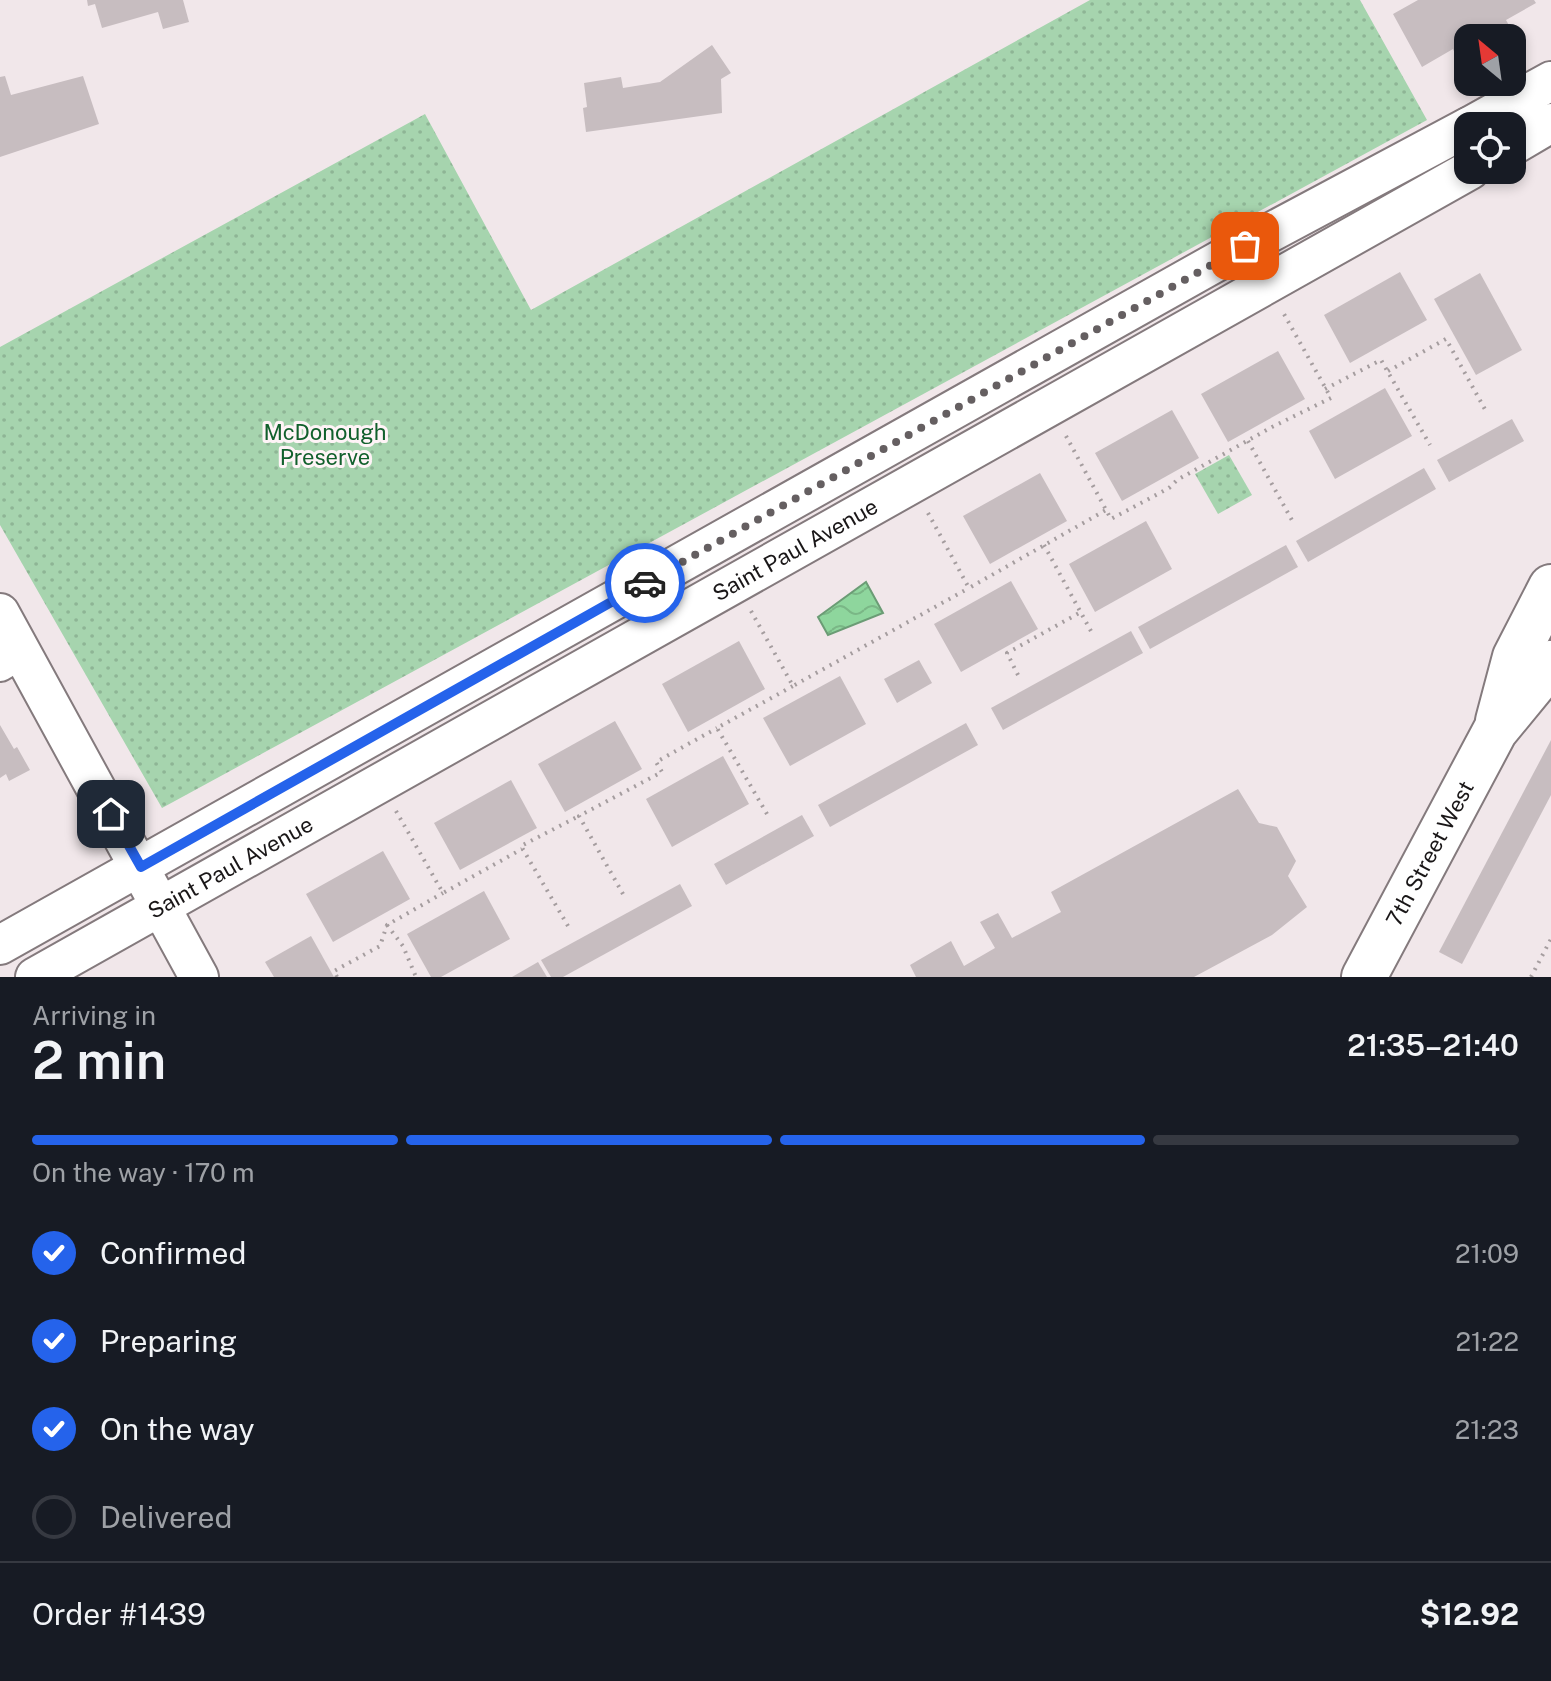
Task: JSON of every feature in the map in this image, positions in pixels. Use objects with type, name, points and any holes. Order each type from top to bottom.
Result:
[{"type":"main road","name":"7th Street West","points":[[1495,731],[1515,657],[1551,587]]},
{"type":"main road","name":"7th Street West","points":[[1364,977],[1495,731],[1551,663]]},
{"type":"street","name":"Saint Paul Avenue","points":[[1495,112],[1551,81]]},
{"type":"street","points":[[1526,138],[1551,123]]},
{"type":"street","name":"Saint Paul Avenue","points":[[0,945],[1245,246],[1454,134]]},
{"type":"street","name":"Saint Paul Avenue","points":[[35,977],[1454,179]]},
{"type":"street","points":[[0,613],[11,660],[141,867],[199,977]]},
{"type":"path","points":[[1066,436],[1111,519],[1331,398],[1284,314]]},
{"type":"path","points":[[1388,371],[1446,339],[1487,413]]},
{"type":"path","points":[[1325,389],[1381,360],[1430,445]]},
{"type":"path","points":[[1248,441],[1293,522]]},
{"type":"path","points":[[337,977],[334,971],[380,946],[387,925],[522,849],[521,846],[662,772],[656,762],[1106,510]]},
{"type":"path","points":[[928,513],[969,588]]},
{"type":"path","points":[[1044,545],[1092,633]]},
{"type":"path","points":[[751,611],[793,686]]},
{"type":"path","points":[[1018,675],[1007,653],[1081,612]]},
{"type":"path","points":[[717,728],[767,814]]},
{"type":"path","points":[[396,810],[443,893]]},
{"type":"path","points":[[579,816],[623,894]]},
{"type":"path","points":[[522,849],[568,926]]},
{"type":"path","points":[[387,925],[403,946],[416,977]]},
{"type":"path","points":[[1531,977],[1551,939]]},
{"type":"green space","name":"McDonough Preserve","points":[[1090,0],[1360,0],[1427,120],[162,808],[0,525],[0,347],[425,114],[531,310]]},
{"type":"green space","points":[[1229,455],[1252,495],[1218,514],[1195,474]]},
{"type":"water","points":[[866,582],[883,613],[828,635],[818,617]]},
{"type":"building","points":[[87,0],[183,0],[189,22],[163,29],[158,12],[102,28],[95,4],[88,6]]},
{"type":"building","points":[[1418,0],[1534,0],[1536,3],[1506,20],[1508,24],[1454,24],[1454,51],[1453,49],[1422,67],[1393,14]]},
{"type":"building","points":[[712,45],[731,73],[721,79],[722,113],[586,132],[584,83],[621,77],[623,88],[660,82]]},
{"type":"building","points":[[5,76],[11,95],[83,76],[99,124],[0,157],[0,77]]},
{"type":"building","points":[[1400,272],[1427,320],[1350,363],[1324,315]]},
{"type":"building","points":[[1480,273],[1522,350],[1476,375],[1434,299]]},
{"type":"building","points":[[1278,351],[1305,399],[1228,442],[1201,394]]},
{"type":"building","points":[[1385,388],[1412,436],[1335,479],[1309,431]]},
{"type":"building","points":[[1172,410],[1199,458],[1122,501],[1095,453]]},
{"type":"building","points":[[1512,419],[1524,441],[1449,482],[1437,460]]},
{"type":"building","points":[[1424,468],[1436,489],[1308,562],[1296,541]]},
{"type":"building","points":[[1040,473],[1067,521],[990,564],[963,516]]},
{"type":"building","points":[[1146,521],[1172,569],[1095,612],[1069,564]]},
{"type":"building","points":[[1286,545],[1298,567],[1150,649],[1138,627]]},
{"type":"building","points":[[1011,581],[1038,629],[961,672],[934,624]]},
{"type":"building","points":[[1131,631],[1143,653],[1003,730],[991,708]]},
{"type":"building","points":[[739,641],[765,689],[688,732],[662,684]]},
{"type":"building","points":[[919,660],[932,683],[897,703],[884,679]]},
{"type":"building","points":[[840,676],[866,724],[790,766],[763,718]]},
{"type":"building","points":[[615,721],[642,769],[565,812],[538,764]]},
{"type":"building","points":[[966,723],[978,745],[830,827],[818,805]]},
{"type":"building","points":[[0,725],[30,770],[9,781],[6,774],[0,778]]},
{"type":"building","points":[[1551,740],[1551,795],[1462,964],[1439,952]]},
{"type":"building","points":[[723,756],[749,804],[672,847],[646,799]]},
{"type":"building","points":[[511,780],[537,828],[460,870],[434,823]]},
{"type":"building","points":[[1238,789],[1259,823],[1277,827],[1296,861],[1288,876],[1307,907],[1272,935],[1194,977],[916,977],[910,965],[951,941],[964,966],[995,948],[980,922],[998,913],[1012,938],[1061,912],[1051,892]]},
{"type":"building","points":[[802,815],[814,836],[726,885],[714,864]]},
{"type":"building","points":[[383,851],[410,899],[333,942],[306,894]]},
{"type":"building","points":[[680,884],[692,906],[563,977],[551,977],[541,960]]},
{"type":"building","points":[[484,891],[510,939],[441,977],[431,977],[407,934]]},
{"type":"building","points":[[311,936],[334,977],[274,977],[265,962]]},
{"type":"building","points":[[538,962],[547,977],[512,977]]},
{"type":"way so far","points":[[645,583],[1245,246]]},
{"type":"route","points":[[111,814],[141,867],[645,583]]}]
